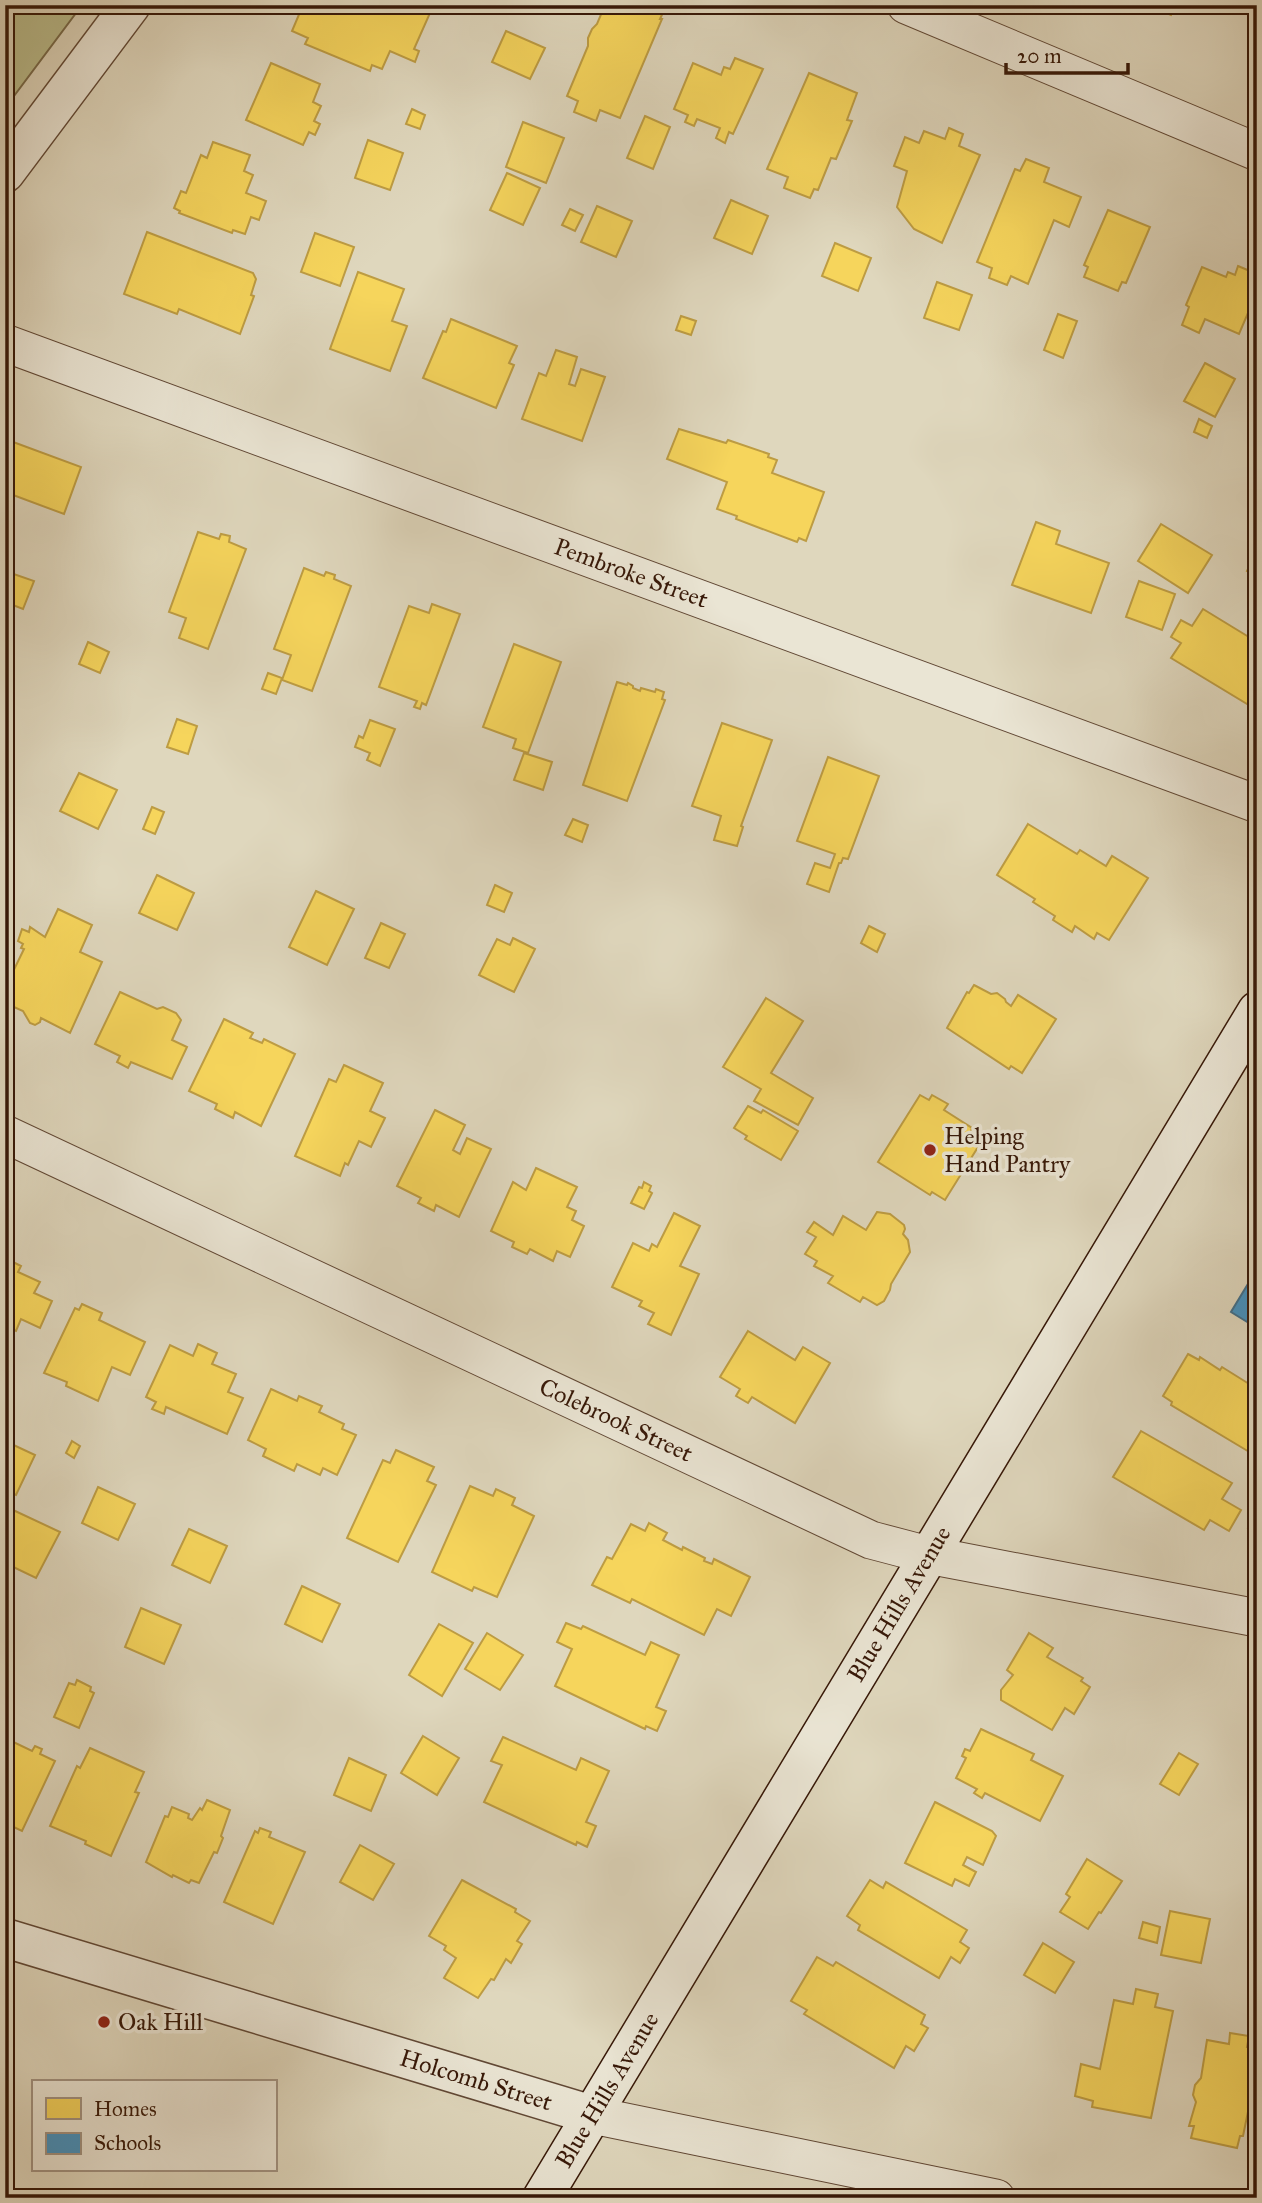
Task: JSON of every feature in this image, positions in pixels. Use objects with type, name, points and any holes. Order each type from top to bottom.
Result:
[{"type":"main road","points":[[5,173],[131,5]]},
{"type":"main road","name":"Blue Hills Avenue","points":[[542,2198],[1257,1011]]},
{"type":"main road","name":"Holcomb Street","points":[[5,1938],[592,2115]]},
{"type":"street","points":[[906,5],[1257,152]]},
{"type":"street","name":"Pembroke Street","points":[[5,343],[1257,804]]},
{"type":"street","name":"Colebrook Street","points":[[5,1134],[872,1540],[928,1555],[1257,1618]]},
{"type":"street","name":"Holcomb Street","points":[[592,2115],[996,2198]]},
{"type":"green space","points":[[5,5],[82,5],[5,108]]},
{"type":"building: Homes","points":[[303,5],[422,5],[430,13],[414,49],[419,51],[415,62],[390,51],[382,69],[372,65],[370,71],[305,44],[308,38],[292,31]]},
{"type":"building: Homes","points":[[605,5],[666,6],[620,118],[600,110],[596,121],[574,112],[578,101],[567,96],[588,46],[588,38]]},
{"type":"building: Homes","points":[[1147,5],[1175,5],[1171,15]]},
{"type":"building: Homes","points":[[506,31],[545,48],[530,79],[492,62]]},
{"type":"building: Homes","points":[[735,58],[763,69],[733,134],[729,132],[725,143],[716,138],[720,128],[697,119],[694,126],[685,122],[688,115],[674,109],[693,63],[721,75],[724,67],[730,69]]},
{"type":"building: Homes","points":[[271,63],[320,84],[313,102],[321,106],[314,121],[320,124],[315,135],[309,132],[303,145],[246,120]]},
{"type":"building: Homes","points":[[809,73],[857,93],[847,120],[852,121],[836,159],[831,158],[818,190],[814,189],[810,198],[784,188],[788,177],[767,169]]},
{"type":"building: Homes","points":[[412,109],[425,115],[420,129],[406,124]]},
{"type":"building: Homes","points":[[645,116],[670,127],[653,169],[627,158]]},
{"type":"building: Homes","points":[[523,122],[564,138],[546,183],[506,167]]},
{"type":"building: Homes","points":[[949,128],[963,134],[959,146],[980,155],[942,243],[914,229],[897,207],[907,171],[894,166],[905,137],[919,143],[924,131],[945,139]]},
{"type":"building: Homes","points":[[368,140],[403,153],[390,190],[355,178]]},
{"type":"building: Homes","points":[[213,142],[250,155],[244,171],[253,175],[246,193],[266,201],[259,220],[251,217],[245,234],[233,230],[232,233],[179,213],[180,211],[174,208],[181,191],[186,193],[201,155],[207,158]]},
{"type":"building: Homes","points":[[1026,159],[1049,168],[1044,182],[1081,197],[1069,227],[1054,220],[1028,284],[1011,276],[1007,285],[989,278],[992,268],[977,262],[1015,169],[1020,171]]},
{"type":"building: Homes","points":[[507,173],[540,188],[523,225],[490,210]]},
{"type":"building: Homes","points":[[731,200],[768,216],[752,254],[714,238]]},
{"type":"building: Homes","points":[[597,206],[632,221],[616,257],[581,242]]},
{"type":"building: Homes","points":[[570,209],[583,215],[575,231],[562,225]]},
{"type":"building: Homes","points":[[1108,210],[1150,227],[1126,283],[1122,282],[1118,291],[1084,277],[1088,267],[1084,265]]},
{"type":"building: Homes","points":[[147,232],[253,273],[256,279],[251,295],[254,296],[240,334],[179,309],[177,314],[124,294]]},
{"type":"building: Homes","points":[[315,233],[354,247],[340,286],[301,272]]},
{"type":"building: Homes","points":[[835,243],[871,258],[858,291],[822,276]]},
{"type":"building: Homes","points":[[1238,266],[1257,274],[1257,292],[1239,334],[1205,319],[1199,333],[1182,325],[1189,307],[1186,305],[1202,267],[1226,277],[1228,272],[1235,275]]},
{"type":"building: Homes","points":[[358,272],[404,289],[392,321],[407,326],[390,371],[330,349]]},
{"type":"building: Homes","points":[[937,282],[972,295],[959,330],[924,318]]},
{"type":"building: Homes","points":[[1058,314],[1077,321],[1063,358],[1044,350]]},
{"type":"building: Homes","points":[[681,316],[696,321],[691,335],[676,330]]},
{"type":"building: Homes","points":[[451,319],[517,346],[509,363],[514,365],[496,408],[423,378]]},
{"type":"building: Homes","points":[[556,350],[577,357],[569,384],[575,386],[581,369],[605,377],[582,441],[522,419],[539,373],[546,376]]},
{"type":"building: Homes","points":[[1205,363],[1235,379],[1215,417],[1184,401]]},
{"type":"building: Homes","points":[[1199,419],[1212,426],[1207,438],[1194,432]]},
{"type":"building: Homes","points":[[679,429],[726,443],[728,440],[769,454],[768,457],[777,460],[772,473],[824,492],[806,541],[799,538],[797,542],[717,509],[727,482],[667,459]]},
{"type":"building: Homes","points":[[5,439],[81,467],[64,514],[5,492]]},
{"type":"building: Homes","points":[[1036,522],[1060,531],[1056,544],[1109,563],[1091,613],[1012,585]]},
{"type":"building: Homes","points":[[1161,524],[1212,555],[1188,593],[1138,561]]},
{"type":"building: Homes","points":[[198,532],[219,539],[221,534],[230,536],[229,542],[246,549],[208,649],[179,638],[186,618],[169,612]]},
{"type":"building: Homes","points":[[1257,550],[1257,576],[1247,571]]},
{"type":"building: Homes","points":[[304,568],[324,576],[326,572],[335,575],[334,579],[351,586],[312,691],[282,680],[291,655],[274,649]]},
{"type":"building: Homes","points":[[5,571],[34,581],[23,609],[5,602]]},
{"type":"building: Homes","points":[[1139,581],[1175,594],[1162,630],[1126,617]]},
{"type":"building: Homes","points":[[432,604],[460,614],[426,705],[422,703],[420,709],[414,707],[417,701],[379,687],[409,606],[429,613]]},
{"type":"building: Homes","points":[[1203,609],[1257,642],[1257,710],[1171,658],[1181,643],[1171,637],[1181,620],[1192,626]]},
{"type":"building: Homes","points":[[88,642],[109,652],[100,673],[79,664]]},
{"type":"building: Homes","points":[[514,644],[561,662],[528,753],[513,748],[516,739],[483,727]]},
{"type":"building: Homes","points":[[268,673],[282,678],[276,694],[262,689]]},
{"type":"building: Homes","points":[[617,682],[628,683],[640,691],[641,688],[664,692],[662,699],[665,700],[627,801],[583,785]]},
{"type":"building: Homes","points":[[177,719],[197,726],[188,754],[167,747]]},
{"type":"building: Homes","points":[[370,720],[395,729],[380,766],[367,760],[370,753],[355,747],[359,736],[363,738]]},
{"type":"building: Homes","points":[[722,723],[772,740],[741,826],[743,827],[737,846],[714,840],[721,816],[692,806]]},
{"type":"building: Homes","points":[[524,753],[552,762],[543,790],[514,780]]},
{"type":"building: Homes","points":[[828,757],[879,776],[848,859],[843,858],[839,863],[829,892],[807,884],[815,863],[830,868],[835,854],[797,841]]},
{"type":"building: Homes","points":[[79,773],[117,790],[98,829],[60,811]]},
{"type":"building: Homes","points":[[152,807],[164,812],[155,834],[143,829]]},
{"type":"building: Homes","points":[[573,819],[588,825],[582,842],[565,835]]},
{"type":"building: Homes","points":[[1028,824],[1077,854],[1080,850],[1106,866],[1112,856],[1148,878],[1109,940],[1097,933],[1094,939],[1075,926],[1072,932],[1053,920],[1055,916],[1033,902],[1035,899],[997,875]]},
{"type":"building: Homes","points":[[157,875],[194,893],[177,930],[139,913]]},
{"type":"building: Homes","points":[[495,885],[512,893],[504,912],[487,905]]},
{"type":"building: Homes","points":[[316,891],[354,909],[327,965],[289,947]]},
{"type":"building: Homes","points":[[58,909],[92,925],[80,952],[102,962],[70,1033],[41,1018],[35,1025],[30,1023],[23,1011],[5,1003],[5,988],[24,949],[21,948],[23,944],[18,941],[22,929],[29,932],[30,927],[45,937]]},
{"type":"building: Homes","points":[[381,923],[405,934],[389,968],[365,958]]},
{"type":"building: Homes","points":[[869,926],[885,934],[877,952],[861,943]]},
{"type":"building: Homes","points":[[513,938],[535,949],[514,992],[479,975],[497,939],[510,945]]},
{"type":"building: Homes","points":[[974,985],[991,994],[997,993],[1011,1006],[1018,995],[1056,1019],[1022,1073],[1011,1066],[1009,1069],[947,1028],[967,992],[969,993]]},
{"type":"building: Homes","points":[[120,992],[157,1009],[163,1007],[176,1013],[181,1020],[172,1040],[187,1047],[172,1079],[131,1062],[128,1068],[117,1062],[120,1056],[95,1044]]},
{"type":"building: Homes","points":[[766,998],[803,1021],[771,1073],[813,1098],[798,1125],[754,1101],[761,1089],[723,1067]]},
{"type":"building: Homes","points":[[224,1019],[253,1033],[250,1038],[262,1043],[264,1039],[295,1054],[261,1126],[235,1112],[233,1118],[215,1109],[217,1104],[189,1091]]},
{"type":"building: Homes","points":[[344,1065],[383,1083],[370,1111],[385,1118],[371,1147],[359,1141],[340,1176],[295,1156],[329,1079],[336,1082]]},
{"type":"building: Homes","name":"Helping Hand Pantry","points":[[920,1095],[929,1100],[932,1095],[948,1104],[944,1110],[972,1128],[971,1131],[983,1139],[945,1200],[932,1192],[930,1195],[878,1162]]},
{"type":"building: Homes","points":[[748,1106],[761,1113],[763,1110],[798,1131],[781,1160],[745,1139],[747,1136],[734,1128]]},
{"type":"building: Homes","points":[[435,1110],[465,1125],[453,1150],[460,1154],[467,1138],[491,1149],[459,1217],[436,1205],[434,1211],[418,1203],[421,1198],[397,1186]]},
{"type":"building: Homes","points":[[536,1168],[577,1187],[567,1207],[576,1211],[572,1220],[584,1226],[570,1257],[557,1251],[553,1261],[530,1249],[527,1254],[512,1247],[514,1242],[491,1231],[513,1182],[526,1190]]},
{"type":"building: Homes","points":[[644,1182],[651,1186],[649,1191],[652,1193],[644,1209],[631,1203]]},
{"type":"building: Homes","points":[[877,1212],[890,1214],[904,1225],[903,1234],[908,1240],[910,1252],[884,1301],[877,1305],[863,1297],[860,1302],[828,1283],[833,1276],[814,1266],[817,1261],[805,1254],[816,1237],[807,1232],[814,1222],[833,1235],[843,1216],[866,1230]]},
{"type":"building: Homes","points":[[674,1213],[700,1226],[680,1266],[699,1274],[671,1335],[648,1324],[654,1313],[639,1306],[642,1301],[612,1287],[633,1243],[649,1251],[652,1244],[657,1247]]},
{"type":"building: Homes","points":[[9,1260],[21,1266],[18,1272],[40,1282],[34,1293],[52,1301],[40,1328],[21,1319],[16,1331],[5,1326],[5,1265]]},
{"type":"building: Homes","points":[[82,1304],[102,1313],[99,1320],[145,1342],[130,1375],[112,1367],[98,1401],[66,1386],[67,1382],[44,1373],[75,1308],[79,1310]]},
{"type":"building: Homes","points":[[748,1331],[795,1360],[803,1347],[830,1363],[795,1423],[752,1397],[748,1403],[736,1396],[740,1389],[720,1377]]},
{"type":"building: Homes","points":[[198,1344],[217,1353],[212,1364],[236,1374],[228,1392],[243,1398],[227,1434],[166,1407],[164,1414],[152,1409],[156,1402],[146,1397],[170,1345],[193,1356]]},
{"type":"building: Homes","points":[[1188,1354],[1199,1360],[1200,1357],[1220,1370],[1222,1367],[1257,1391],[1257,1443],[1251,1453],[1171,1405],[1172,1402],[1163,1396]]},
{"type":"building: Homes","points":[[271,1389],[297,1401],[299,1396],[322,1406],[319,1412],[344,1424],[342,1429],[356,1435],[337,1475],[323,1468],[320,1475],[297,1464],[294,1471],[263,1456],[266,1449],[248,1440]]},
{"type":"building: Homes","points":[[1141,1431],[1232,1483],[1222,1499],[1241,1510],[1229,1531],[1210,1520],[1204,1530],[1113,1477]]},
{"type":"building: Homes","points":[[5,1441],[35,1455],[16,1495],[5,1490]]},
{"type":"building: Homes","points":[[72,1441],[80,1446],[74,1458],[66,1453]]},
{"type":"building: Homes","points":[[396,1450],[434,1467],[427,1481],[436,1485],[398,1562],[347,1538],[383,1460],[390,1463]]},
{"type":"building: Homes","points":[[470,1486],[493,1496],[496,1489],[515,1498],[512,1505],[534,1516],[497,1597],[474,1587],[472,1591],[432,1572]]},
{"type":"building: Homes","points":[[98,1487],[135,1504],[118,1540],[82,1523]]},
{"type":"building: Homes","points":[[1257,1505],[1257,1531],[1248,1528]]},
{"type":"building: Homes","points":[[13,1510],[60,1532],[36,1578],[5,1563],[5,1526]]},
{"type":"building: Homes","points":[[649,1523],[667,1533],[663,1540],[705,1558],[704,1561],[712,1564],[714,1559],[750,1577],[731,1616],[717,1609],[704,1635],[632,1599],[630,1603],[592,1585],[607,1557],[612,1559],[631,1524],[645,1531]]},
{"type":"building: Homes","points":[[189,1529],[227,1546],[210,1583],[172,1565]]},
{"type":"building: Homes","points":[[302,1586],[340,1604],[322,1642],[285,1624]]},
{"type":"building: Homes","points":[[141,1608],[181,1625],[164,1664],[125,1647]]},
{"type":"building: Homes","points":[[566,1623],[581,1629],[583,1626],[645,1655],[651,1642],[679,1655],[656,1707],[666,1711],[657,1731],[646,1726],[645,1729],[555,1686],[572,1649],[557,1642]]},
{"type":"building: Homes","points":[[439,1624],[473,1643],[442,1696],[409,1675]]},
{"type":"building: Homes","points":[[487,1633],[523,1655],[500,1690],[465,1669]]},
{"type":"building: Homes","points":[[1029,1633],[1053,1648],[1047,1657],[1083,1678],[1081,1681],[1090,1687],[1074,1714],[1065,1708],[1052,1730],[1001,1700],[1001,1690],[1013,1675],[1007,1670]]},
{"type":"building: Homes","points":[[77,1680],[91,1687],[90,1691],[94,1693],[79,1728],[54,1717],[69,1683],[75,1685]]},
{"type":"building: Homes","points":[[981,1729],[1034,1754],[1031,1760],[1063,1776],[1040,1821],[985,1793],[982,1798],[974,1793],[977,1789],[956,1778],[966,1758],[962,1756],[965,1749],[970,1751]]},
{"type":"building: Homes","points":[[423,1736],[459,1758],[437,1795],[401,1773]]},
{"type":"building: Homes","points":[[503,1737],[576,1770],[581,1758],[609,1771],[586,1822],[596,1826],[587,1847],[577,1842],[576,1845],[484,1802],[502,1765],[491,1761]]},
{"type":"building: Homes","points":[[5,1738],[32,1751],[35,1746],[42,1749],[40,1754],[55,1761],[22,1831],[5,1823]]},
{"type":"building: Homes","points":[[90,1748],[144,1772],[135,1792],[139,1793],[111,1856],[85,1844],[86,1841],[50,1826],[77,1766],[80,1768]]},
{"type":"building: Homes","points":[[1179,1753],[1198,1764],[1179,1795],[1160,1784]]},
{"type":"building: Homes","points":[[349,1758],[386,1775],[371,1811],[334,1795]]},
{"type":"building: Homes","points":[[207,1800],[230,1810],[217,1853],[214,1852],[199,1883],[191,1880],[189,1883],[173,1875],[172,1877],[146,1862],[165,1816],[168,1817],[172,1807],[189,1814],[188,1818],[192,1820]]},
{"type":"building: Homes","points":[[935,1802],[992,1831],[996,1836],[983,1865],[967,1857],[963,1865],[976,1872],[969,1886],[955,1879],[952,1886],[905,1863]]},
{"type":"building: Homes","points":[[260,1828],[271,1832],[269,1837],[305,1852],[273,1924],[224,1902],[255,1831],[258,1833]]},
{"type":"building: Homes","points":[[360,1845],[394,1864],[373,1900],[340,1882]]},
{"type":"building: Homes","points":[[1087,1859],[1122,1881],[1088,1929],[1060,1912],[1070,1897],[1066,1894]]},
{"type":"building: Homes","points":[[462,1880],[516,1909],[515,1912],[530,1921],[517,1941],[522,1944],[511,1963],[506,1959],[494,1980],[491,1979],[478,1998],[444,1978],[456,1958],[444,1950],[446,1946],[429,1936]]},
{"type":"building: Homes","points":[[870,1880],[883,1888],[886,1882],[967,1930],[960,1942],[969,1948],[960,1963],[951,1957],[939,1978],[858,1930],[860,1925],[847,1916]]},
{"type":"building: Homes","points":[[1257,1883],[1257,1913],[1251,1912]]},
{"type":"building: Homes","points":[[1170,1911],[1210,1919],[1201,1963],[1161,1955]]},
{"type":"building: Homes","points":[[1143,1922],[1160,1927],[1157,1943],[1139,1938]]},
{"type":"building: Homes","points":[[1043,1943],[1074,1962],[1055,1993],[1024,1975]]},
{"type":"building: Homes","points":[[817,1957],[833,1966],[836,1962],[925,2015],[921,2024],[928,2028],[914,2051],[906,2046],[894,2068],[804,2014],[807,2010],[791,2001]]},
{"type":"building: Homes","points":[[1136,1989],[1158,1994],[1155,2007],[1173,2011],[1151,2118],[1092,2107],[1093,2101],[1075,2096],[1081,2064],[1100,2069],[1114,2000],[1133,2004]]},
{"type":"building: Homes","points":[[1230,2033],[1249,2036],[1247,2047],[1257,2050],[1257,2068],[1243,2136],[1240,2136],[1237,2148],[1191,2138],[1194,2126],[1189,2126],[1196,2102],[1193,2095],[1195,2085],[1201,2078],[1207,2040],[1229,2044]]},
{"type":"building: Schools","points":[[1257,1269],[1257,1328],[1231,1312]]},
{"type":"place","name":"Helping Hand Pantry","points":[[930,1150]]},
{"type":"place","name":"Oak Hill","points":[[104,2022]]}]
